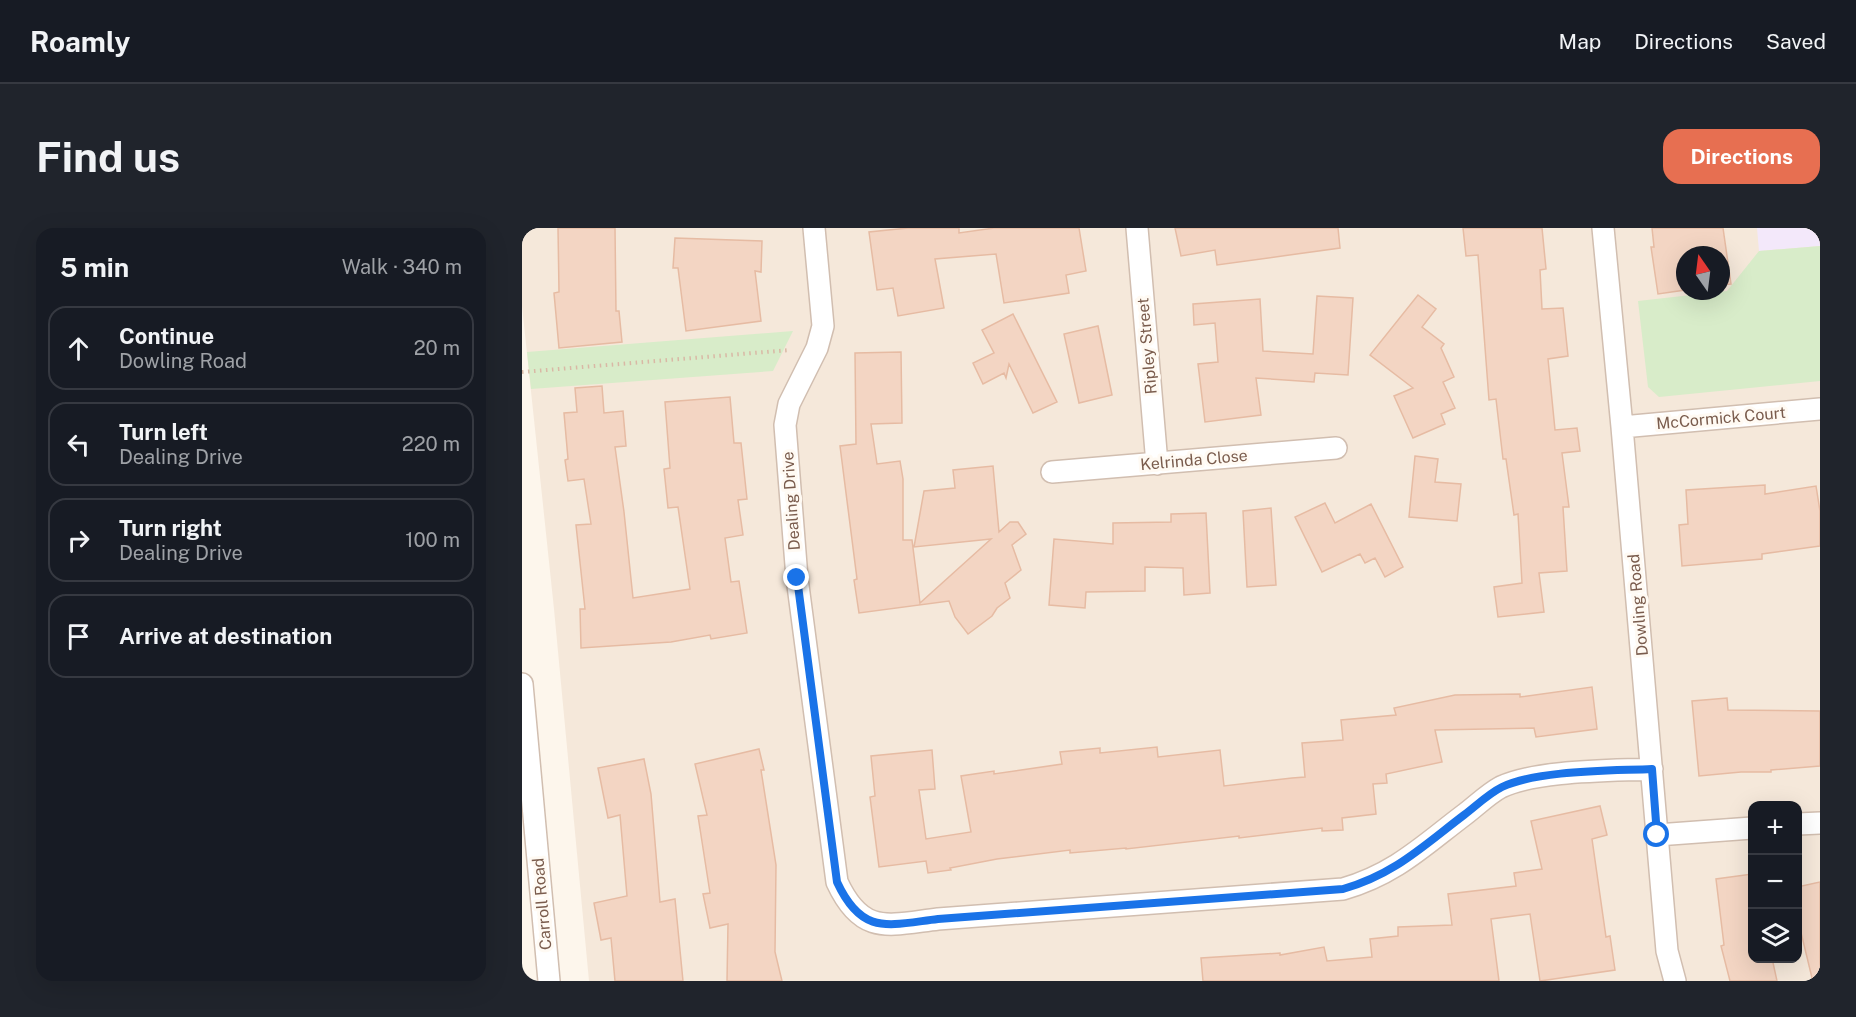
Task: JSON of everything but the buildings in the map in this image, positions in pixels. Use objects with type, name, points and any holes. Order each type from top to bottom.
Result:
[{"type":"street","name":"Dealing Drive","points":[[814,228],[823,326],[818,348],[789,404],[785,425],[790,512],[837,882],[846,901],[865,918],[888,925],[901,925],[938,919],[1343,889],[1389,871],[1500,788],[1522,779],[1652,769]]},
{"type":"street","name":"Ripley Street","points":[[1137,228],[1157,464]]},
{"type":"street","name":"Dowling Road","points":[[1603,228],[1623,427],[1667,951],[1675,981]]},
{"type":"street","name":"McCormick Court","points":[[1623,427],[1820,409]]},
{"type":"street","name":"Kelrinda Close","points":[[1053,472],[1336,448]]},
{"type":"street","name":"Carroll Road","points":[[522,684],[549,981]]},
{"type":"street","points":[[1802,824],[1820,823]]},
{"type":"street","points":[[1657,835],[1748,828]]},
{"type":"path","points":[[522,372],[818,348]]},
{"type":"shaded area","points":[[522,228],[1820,228],[1820,981],[589,981],[554,609],[522,306]]},
{"type":"shaded area","points":[[1757,228],[1820,228],[1820,246],[1759,251]]},
{"type":"green space","points":[[1820,246],[1820,381],[1659,397],[1648,387],[1638,301],[1676,297],[1676,300],[1730,300],[1730,287],[1759,251]]},
{"type":"green space","points":[[793,331],[773,371],[531,389],[527,352]]},
{"type":"route","points":[[797,578],[837,882],[846,901],[854,910],[876,923],[901,925],[938,919],[1343,889],[1389,871],[1500,788],[1522,779],[1547,776],[1652,769],[1657,835]]}]
